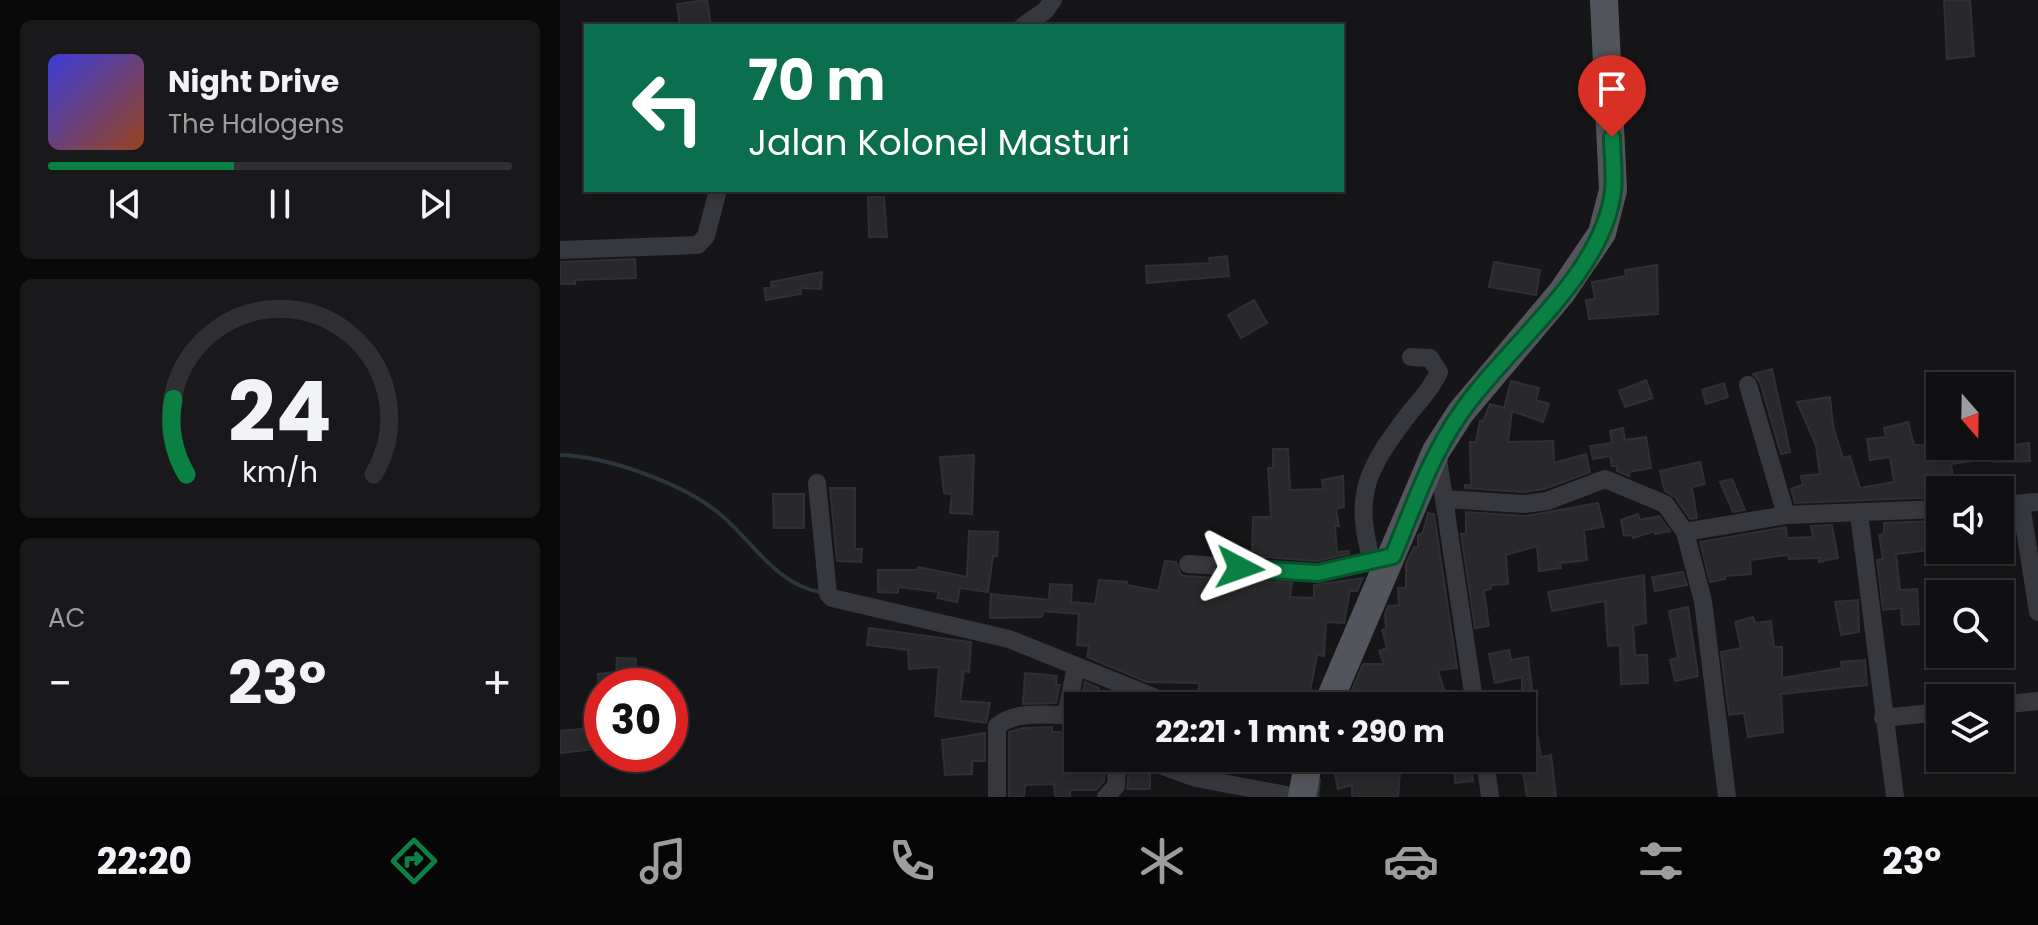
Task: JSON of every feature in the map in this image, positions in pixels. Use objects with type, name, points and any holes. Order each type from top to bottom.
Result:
[{"type":"main road","points":[[1332,692],[1382,559],[1436,451],[1461,412],[1562,292],[1602,233],[1613,190],[1604,0]]},
{"type":"main road","points":[[1300,797],[1305,772]]},
{"type":"street","points":[[1026,24],[1045,11],[1053,0]]},
{"type":"street","points":[[560,250],[698,245],[706,236],[717,192]]},
{"type":"street","points":[[1188,564],[1318,573],[1382,559],[1363,528],[1365,489],[1401,424],[1439,372],[1430,358],[1411,357]]},
{"type":"street","points":[[1748,385],[1786,515]]},
{"type":"street","points":[[1436,451],[1473,692]]},
{"type":"street","points":[[1445,499],[1524,504],[1547,501],[1605,479],[1665,504],[1685,532],[1703,601],[1727,797]]},
{"type":"street","points":[[817,483],[829,596],[1009,639],[1140,692]]},
{"type":"street","points":[[2029,503],[2038,612]]},
{"type":"street","points":[[1685,532],[1786,515],[1926,510]]},
{"type":"street","points":[[1859,514],[1895,797]]},
{"type":"street","points":[[1074,692],[1076,667]]},
{"type":"street","points":[[2014,704],[2038,701]]},
{"type":"street","points":[[1883,718],[1926,713]]},
{"type":"street","points":[[997,797],[997,726],[1006,718],[1020,716],[1064,719]]},
{"type":"street","points":[[1106,797],[1116,786],[1116,772]]},
{"type":"street","points":[[1180,772],[1196,778],[1300,797]]},
{"type":"street","points":[[1487,772],[1490,797]]},
{"type":"building","points":[[707,0],[711,24],[680,24],[677,4]]},
{"type":"building","points":[[1944,0],[1970,0],[1974,56],[1947,59]]},
{"type":"building","points":[[868,197],[884,197],[887,237],[869,237]]},
{"type":"building","points":[[1227,256],[1229,276],[1147,283],[1146,266],[1210,263],[1209,258]]},
{"type":"building","points":[[635,259],[636,278],[575,280],[575,284],[560,284],[560,262]]},
{"type":"building","points":[[1494,262],[1540,270],[1536,295],[1489,287]]},
{"type":"building","points":[[1657,265],[1658,314],[1589,319],[1586,300],[1595,299],[1592,282],[1626,276],[1625,270]]},
{"type":"building","points":[[822,272],[821,289],[800,288],[801,294],[766,300],[764,288],[778,286],[771,286],[771,282]]},
{"type":"building","points":[[1254,300],[1267,323],[1241,338],[1228,315]]},
{"type":"building","points":[[1772,369],[1790,452],[1781,454],[1760,382],[1753,374]]},
{"type":"building","points":[[1646,380],[1653,398],[1625,407],[1619,391]]},
{"type":"building","points":[[1511,381],[1539,388],[1536,400],[1549,404],[1543,422],[1512,411],[1508,442],[1553,441],[1554,463],[1586,454],[1590,472],[1544,489],[1524,492],[1465,488],[1465,485],[1471,485],[1470,442],[1476,442],[1480,421],[1483,421],[1490,404],[1504,408]]},
{"type":"building","points":[[1724,383],[1728,397],[1706,404],[1702,390]]},
{"type":"building","points":[[1830,397],[1833,426],[1843,458],[1850,456],[1860,488],[1894,482],[1890,457],[1870,460],[1867,439],[1886,437],[1884,428],[1908,422],[1914,445],[1926,445],[1926,460],[1981,460],[1951,464],[1953,476],[1926,476],[1926,498],[1795,503],[1791,489],[1803,485],[1801,476],[1820,474],[1816,445],[1797,402]]},
{"type":"building","points":[[1623,428],[1625,440],[1646,437],[1651,468],[1629,472],[1629,476],[1617,471],[1617,466],[1612,466],[1610,456],[1593,459],[1590,446],[1612,443],[1610,431]]},
{"type":"building","points":[[2029,443],[2030,461],[1994,462],[2014,460],[2014,445]]},
{"type":"building","points":[[1273,449],[1288,449],[1290,490],[1323,489],[1322,480],[1343,476],[1344,507],[1336,509],[1339,526],[1335,526],[1337,552],[1349,551],[1349,554],[1317,561],[1252,556],[1253,517],[1271,517],[1268,468],[1273,468]]},
{"type":"building","points":[[974,455],[972,514],[950,513],[952,494],[944,493],[940,457]]},
{"type":"building","points":[[1700,462],[1705,484],[1692,487],[1697,518],[1690,519],[1675,497],[1665,491],[1660,471]]},
{"type":"building","points":[[1732,479],[1745,510],[1733,512],[1720,482]]},
{"type":"building","points":[[830,488],[855,488],[855,549],[862,549],[861,562],[837,561]]},
{"type":"building","points":[[773,494],[804,494],[804,528],[774,528]]},
{"type":"building","points":[[1598,503],[1604,527],[1584,530],[1587,560],[1560,563],[1561,568],[1539,571],[1537,546],[1506,555],[1508,584],[1491,585],[1491,589],[1484,591],[1489,626],[1475,628],[1461,534],[1466,534],[1466,512],[1526,516]]},
{"type":"building","points":[[1428,513],[1434,514],[1457,668],[1438,670],[1445,692],[1351,692],[1363,664],[1384,664],[1379,651],[1387,648],[1382,630],[1386,629],[1385,615],[1388,606],[1399,605],[1398,588],[1406,588],[1406,564],[1414,547],[1418,547],[1418,535],[1423,533]]},
{"type":"building","points":[[1638,514],[1640,520],[1659,516],[1670,531],[1655,534],[1655,531],[1633,538],[1632,535],[1624,536],[1621,520]]},
{"type":"building","points":[[1926,521],[1926,551],[1896,554],[1900,590],[1917,589],[1919,624],[1902,625],[1901,608],[1883,610],[1877,560],[1883,559],[1879,535],[1884,534],[1884,523]]},
{"type":"building","points":[[1832,525],[1838,558],[1819,562],[1819,558],[1789,559],[1788,555],[1750,560],[1751,574],[1725,576],[1725,579],[1710,582],[1700,542],[1786,527],[1787,538],[1813,537],[1811,526]]},
{"type":"building","points":[[969,531],[998,532],[997,556],[993,556],[988,592],[960,588],[957,602],[937,598],[939,592],[898,587],[898,593],[878,592],[878,570],[917,570],[918,567],[967,577]]},
{"type":"building","points":[[1165,561],[1176,562],[1181,575],[1292,583],[1290,597],[1314,598],[1314,585],[1363,578],[1357,591],[1350,591],[1344,623],[1326,622],[1324,656],[1317,655],[1310,692],[1199,692],[1199,683],[1147,682],[1087,657],[1089,646],[1077,645],[1079,614],[1043,611],[1042,617],[990,618],[991,594],[1049,600],[1050,584],[1072,585],[1071,602],[1095,604],[1099,580],[1127,582],[1127,585],[1158,591]]},
{"type":"building","points":[[1683,572],[1687,585],[1655,591],[1652,577]]},
{"type":"building","points":[[1644,575],[1646,623],[1633,626],[1635,655],[1647,655],[1648,683],[1621,684],[1620,645],[1608,646],[1605,601],[1552,611],[1548,592]]},
{"type":"building","points":[[1858,600],[1859,632],[1841,635],[1835,602]]},
{"type":"building","points":[[1688,607],[1698,676],[1675,681],[1670,660],[1678,658],[1669,611]]},
{"type":"building","points":[[1753,617],[1755,623],[1771,621],[1774,647],[1782,647],[1782,678],[1842,668],[1841,662],[1865,660],[1867,685],[1781,694],[1783,732],[1748,737],[1744,713],[1729,715],[1721,652],[1741,648],[1735,622]]},
{"type":"building","points":[[869,628],[971,642],[969,672],[964,671],[960,701],[990,703],[986,723],[935,716],[939,667],[909,669],[908,650],[867,645]]},
{"type":"building","points":[[1509,650],[1511,660],[1528,657],[1532,692],[1522,692],[1522,677],[1495,683],[1489,654]]},
{"type":"building","points":[[617,658],[636,659],[636,668],[616,668]]},
{"type":"building","points":[[1025,673],[1057,676],[1056,685],[1060,685],[1056,703],[1023,704]]},
{"type":"building","points":[[1085,682],[1099,688],[1099,692],[1083,692]]},
{"type":"building","points":[[1052,727],[1052,732],[1064,732],[1064,772],[1104,772],[1104,781],[1096,790],[1070,790],[1070,797],[1055,797],[1054,784],[1025,785],[1024,797],[1009,797],[1009,732]]},
{"type":"building","points":[[584,729],[584,750],[560,753],[560,731]]},
{"type":"building","points":[[1536,732],[1541,757],[1551,755],[1556,797],[1527,797],[1523,772],[1536,772]]},
{"type":"building","points":[[985,733],[985,761],[972,761],[972,774],[945,775],[942,740]]},
{"type":"building","points":[[1129,772],[1150,774],[1150,789],[1127,789]]},
{"type":"building","points":[[1334,772],[1400,772],[1398,797],[1352,797],[1352,785],[1338,789]]},
{"type":"building","points":[[1454,772],[1472,772],[1473,781],[1455,783]]},
{"type":"waterway","points":[[560,455],[622,466],[686,492],[720,514],[791,581],[820,592]]},
{"type":"waterway","points":[[1317,797],[1319,780]]},
{"type":"route","points":[[1240,568],[1318,573],[1393,556],[1436,451],[1461,412],[1562,292],[1602,233],[1613,190],[1612,137]]}]
